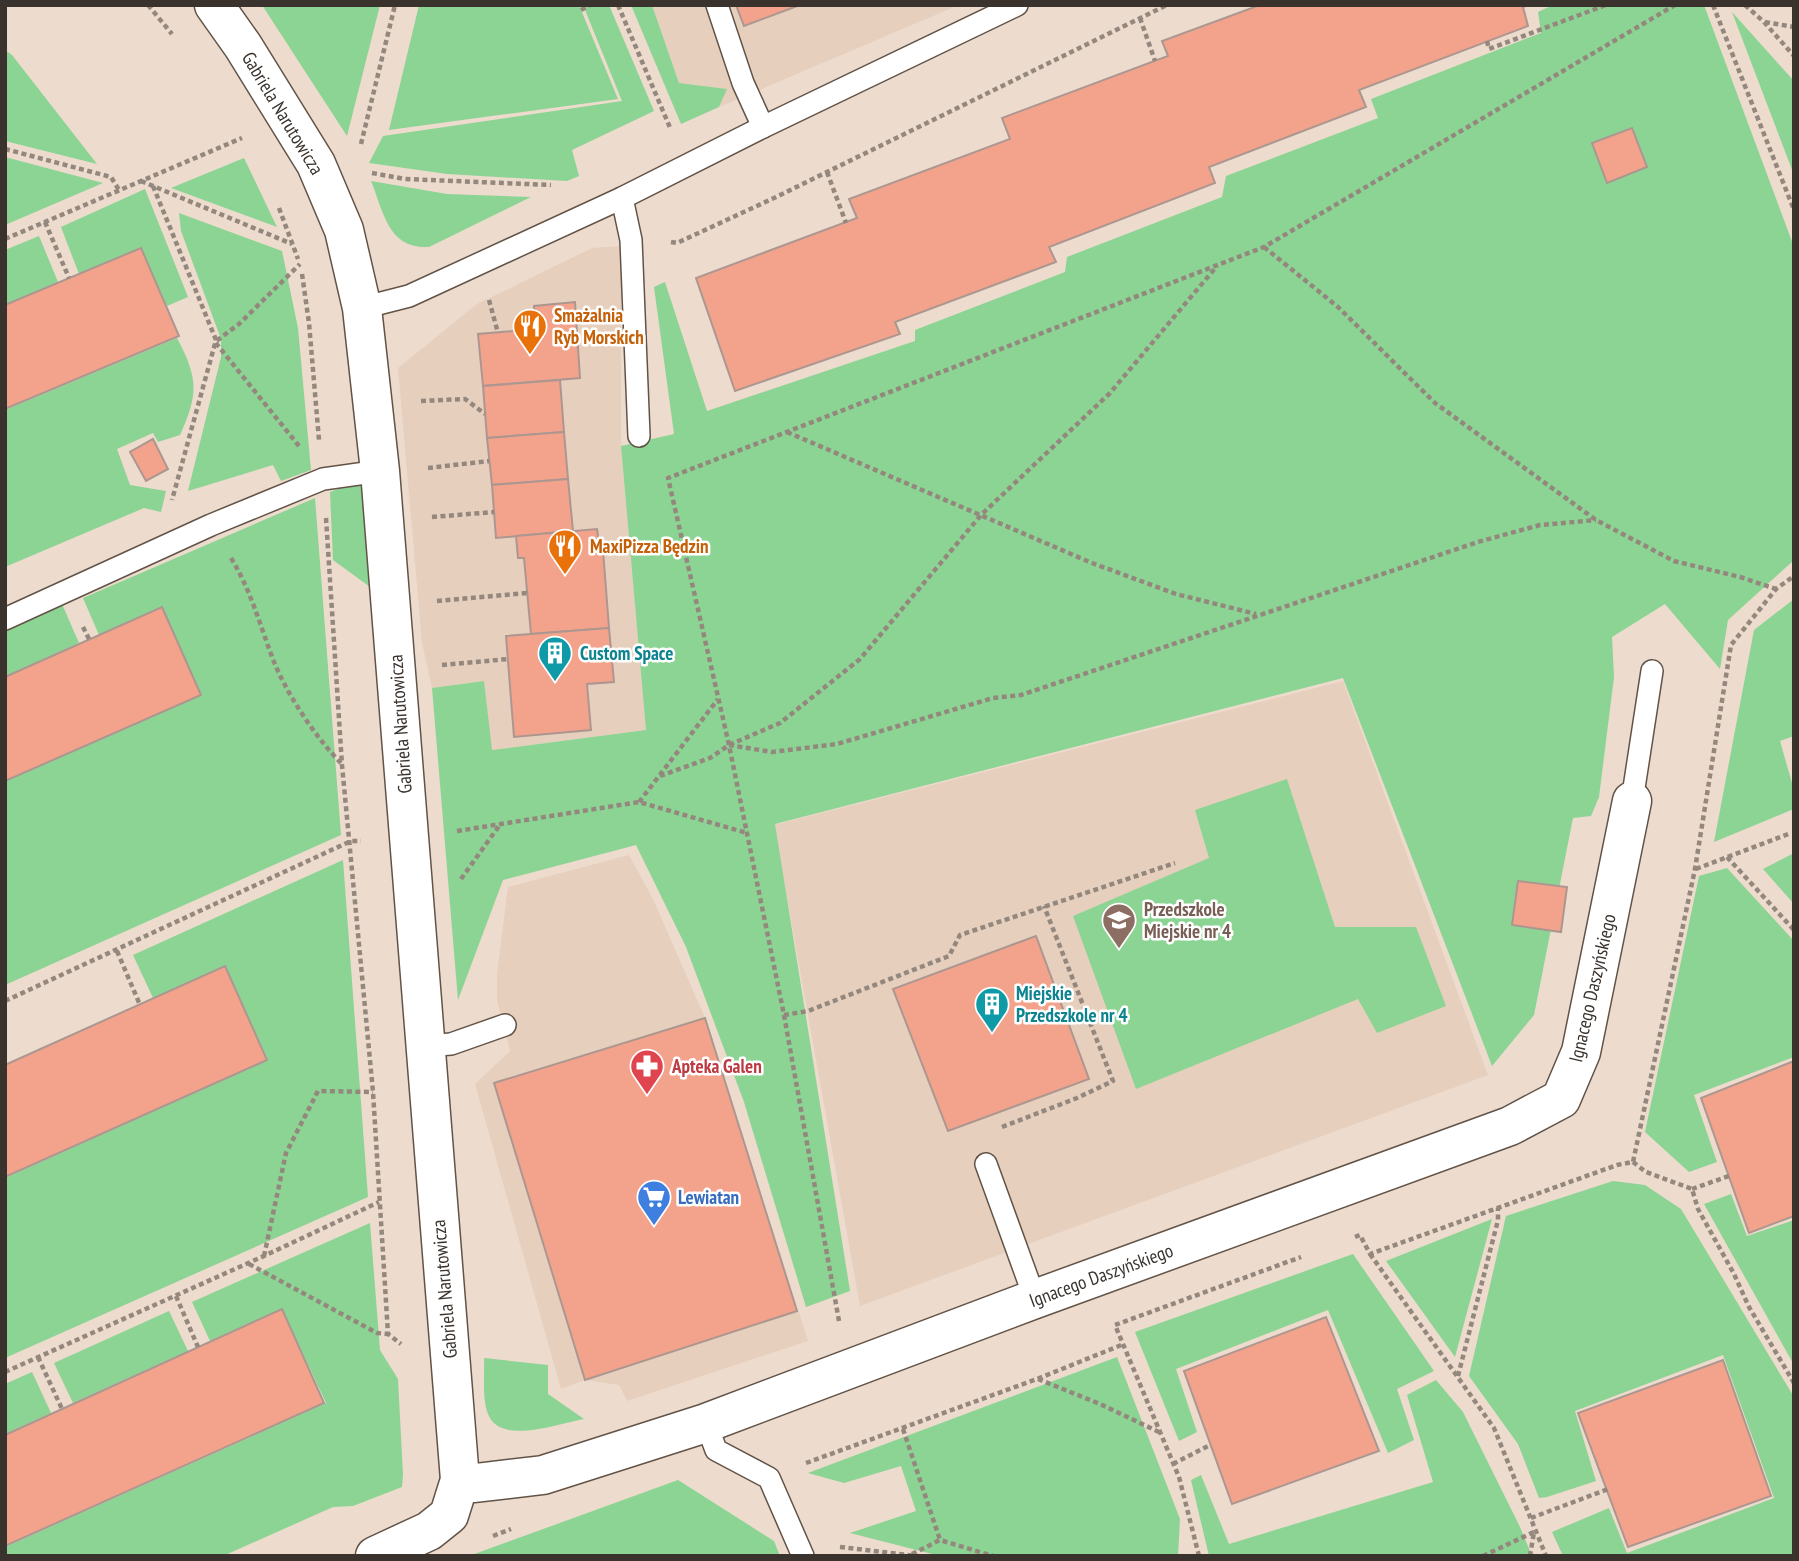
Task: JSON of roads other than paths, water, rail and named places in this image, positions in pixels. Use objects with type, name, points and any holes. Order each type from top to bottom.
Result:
[{"type":"street","name":"Gabriela Narutowicza","points":[[214,5],[243,46],[316,164],[344,230],[398,470],[409,836],[460,1480]]},
{"type":"street","name":"Ignacego Daszyńskiego","points":[[460,1480],[475,1483],[543,1475],[706,1423],[1035,1299],[1510,1126],[1561,1100],[1581,1052],[1632,801]]},
{"type":"street","points":[[375,1556],[429,1531],[449,1515],[460,1480]]},
{"type":"lane","points":[[717,5],[743,83],[763,127]]},
{"type":"lane","points":[[362,308],[409,296],[622,198],[1017,5]]},
{"type":"lane","points":[[622,198],[631,240],[639,436]]},
{"type":"lane","points":[[5,619],[211,525],[322,470],[398,470]]},
{"type":"lane","points":[[1632,801],[1652,671]]},
{"type":"lane","points":[[424,1046],[451,1044],[505,1025]]},
{"type":"lane","points":[[986,1164],[1035,1299]]},
{"type":"lane","points":[[706,1423],[716,1450],[769,1478],[802,1555]]},
{"type":"place","name":"Smażalnia Ryb Morskich","points":[[530,356]]},
{"type":"place","name":"MaxiPizza Będzin","points":[[565,576]]},
{"type":"place","name":"Custom Space","points":[[555,683]]},
{"type":"place","name":"Przedszkole Miejskie nr 4","points":[[1119,950]]},
{"type":"place","name":"Miejskie Przedszkole nr 4","points":[[992,1034]]},
{"type":"place","name":"Apteka Galen","points":[[647,1096]]},
{"type":"place","name":"Lewiatan","points":[[654,1227]]}]
